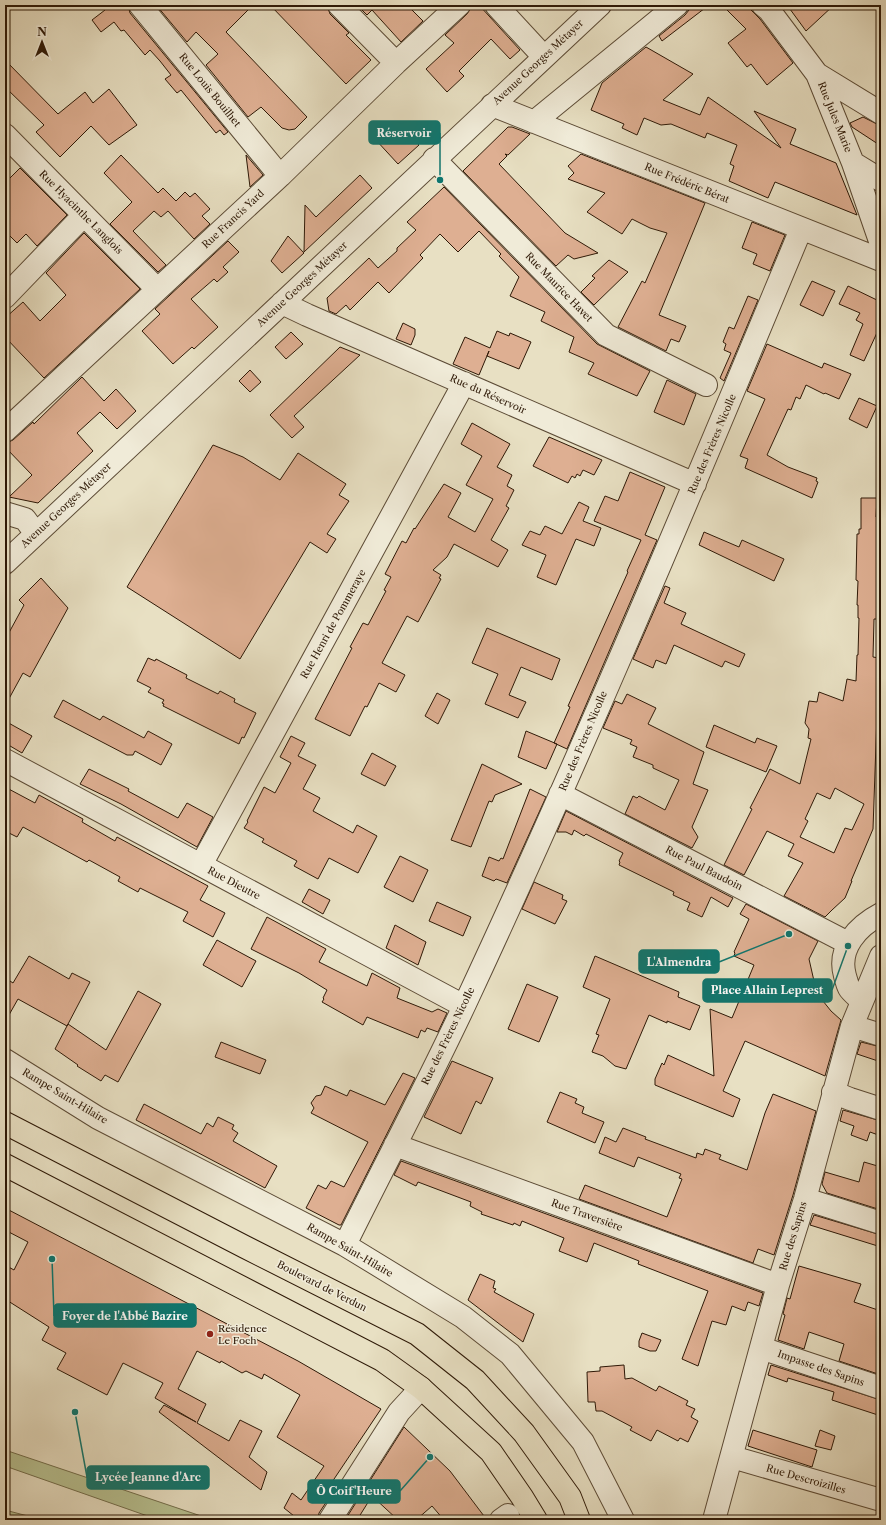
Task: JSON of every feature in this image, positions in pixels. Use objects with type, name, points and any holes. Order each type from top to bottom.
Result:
[{"type":"main road","name":"Boulevard de Verdun","points":[[5,1123],[417,1334],[475,1380],[524,1433],[570,1497],[579,1520]]},
{"type":"main road","points":[[5,1165],[382,1360],[421,1388],[491,1452],[536,1520]]},
{"type":"street","name":"Rue Louis Bouilhet","points":[[140,5],[280,176]]},
{"type":"street","points":[[339,5],[396,63]]},
{"type":"street","name":"Rue Francis Yard","points":[[5,431],[280,176],[396,63],[460,5]]},
{"type":"street","points":[[496,5],[544,57]]},
{"type":"street","name":"Avenue Georges Métayer","points":[[5,563],[434,159],[600,5]]},
{"type":"street","points":[[534,122],[677,5]]},
{"type":"street","name":"Rue Jules Marie","points":[[763,5],[769,10],[817,74],[853,163],[881,244]]},
{"type":"street","points":[[817,74],[881,113]]},
{"type":"street","name":"Rue Frédéric Bérat","points":[[492,105],[881,260]]},
{"type":"street","name":"Rue Hyacinthe Langlois","points":[[5,135],[157,289]]},
{"type":"street","name":"Rue Maurice Havet","points":[[434,159],[606,336],[706,385]]},
{"type":"street","points":[[853,163],[881,180]]},
{"type":"street","points":[[5,297],[84,215]]},
{"type":"street","name":"Rue des Frères Nicolle","points":[[345,1245],[464,1006],[560,794],[695,484],[801,228]]},
{"type":"street","name":"Rue du Réservoir","points":[[282,302],[308,315],[695,484]]},
{"type":"street","name":"Rue Henri de Pommeraye","points":[[201,865],[464,383]]},
{"type":"street","points":[[5,513],[25,519],[36,534]]},
{"type":"street","name":"Rue Dieutre","points":[[5,760],[464,1006]]},
{"type":"street","name":"Rue Paul Baudoin","points":[[560,794],[848,942]]},
{"type":"street","points":[[862,1001],[849,988],[844,972],[843,957],[848,942],[860,929],[881,914]]},
{"type":"street","name":"Rue des Sapins","points":[[714,1520],[778,1285],[805,1199],[852,1026],[881,956]]},
{"type":"street","points":[[852,1026],[881,1035]]},
{"type":"street","name":"Rampe Saint-Hilaire","points":[[5,1060],[98,1118],[345,1245],[463,1317],[510,1354],[583,1442],[623,1520]]},
{"type":"street","points":[[833,1092],[881,1109]]},
{"type":"street","name":"Rue Traversière","points":[[395,1145],[778,1285]]},
{"type":"street","points":[[805,1199],[881,1223]]},
{"type":"street","name":"Impasse des Sapins","points":[[761,1348],[881,1388]]},
{"type":"street","points":[[330,1520],[399,1412],[421,1388]]},
{"type":"street","name":"Rue Descroizilles","points":[[732,1457],[881,1500]]},
{"type":"green space","points":[[5,1450],[213,1520],[159,1520],[5,1466]]},
{"type":"green space","points":[[5,1510],[43,1520],[5,1520]]},
{"type":"building","points":[[101,5],[128,5],[130,13],[228,132],[224,135],[220,130],[216,133],[181,90],[177,93],[165,79],[171,75],[150,50],[145,55],[124,30],[121,31],[114,22],[101,32],[92,20],[105,10]]},
{"type":"building","points":[[253,5],[226,32],[307,117],[295,129],[289,130],[282,128],[261,107],[248,117],[206,65],[218,54],[196,32],[187,42],[157,6]]},
{"type":"building","points":[[270,5],[327,5],[330,14],[349,33],[346,35],[371,60],[346,84]]},
{"type":"building","points":[[357,5],[407,5],[423,21],[401,42],[372,10],[367,15]]},
{"type":"building","points":[[473,5],[479,5],[520,50],[510,59],[491,39],[459,71],[464,76],[447,92],[426,69],[454,43],[445,35],[467,14]]},
{"type":"building","points":[[689,5],[709,5],[662,41],[659,36],[685,15],[689,10]]},
{"type":"building","points":[[722,5],[746,5],[760,19],[793,63],[767,85],[751,64],[747,67],[728,43],[746,29]]},
{"type":"building","points":[[787,5],[834,5],[806,31]]},
{"type":"building","points":[[646,47],[693,74],[663,100],[700,115],[708,97],[781,148],[754,111],[796,129],[790,144],[836,163],[857,215],[775,182],[768,198],[729,181],[734,166],[730,164],[737,145],[707,133],[705,138],[671,124],[661,125],[644,118],[637,135],[622,128],[624,124],[591,110],[602,83]]},
{"type":"building","points":[[5,60],[58,114],[85,92],[93,103],[109,89],[137,125],[109,145],[91,126],[60,157],[36,132],[44,125],[5,87]]},
{"type":"building","points":[[863,117],[881,126],[881,146],[852,127],[850,123]]},
{"type":"building","points":[[388,127],[398,137],[406,130],[419,145],[398,164],[375,139]]},
{"type":"building","points":[[508,127],[512,127],[530,134],[508,155],[505,154],[507,156],[499,164],[565,233],[598,253],[574,259],[568,255],[556,266],[463,171]]},
{"type":"building","points":[[581,154],[705,203],[659,315],[686,326],[679,342],[671,339],[666,351],[618,327],[642,281],[645,283],[667,233],[650,228],[632,219],[622,234],[587,212],[605,193],[568,179],[574,173],[568,166]]},
{"type":"building","points":[[121,155],[158,193],[163,188],[176,201],[185,192],[190,197],[195,193],[210,209],[202,216],[210,224],[194,239],[168,211],[161,217],[154,211],[133,231],[166,265],[158,272],[110,224],[132,202],[104,173]]},
{"type":"building","points":[[246,155],[263,175],[250,187]]},
{"type":"building","points":[[20,168],[67,215],[37,246],[26,234],[17,243],[5,231],[5,183]]},
{"type":"building","points":[[360,175],[372,188],[304,252],[305,205],[316,217]]},
{"type":"building","points":[[444,187],[597,344],[650,371],[637,396],[588,374],[594,363],[569,352],[574,337],[541,321],[545,312],[510,296],[519,277],[499,256],[501,254],[479,231],[458,252],[440,234],[420,255],[423,258],[389,293],[378,282],[350,310],[346,305],[336,314],[329,311],[327,298],[369,258],[378,268],[397,251],[397,248],[416,230],[407,222]]},
{"type":"building","points":[[752,222],[785,235],[770,271],[753,264],[757,254],[742,248]]},
{"type":"building","points":[[84,233],[140,289],[44,378],[5,337],[5,318],[23,302],[40,321],[66,295],[46,273]]},
{"type":"building","points":[[288,236],[304,253],[282,273],[271,261]]},
{"type":"building","points":[[228,241],[239,252],[223,267],[228,272],[217,282],[214,279],[191,299],[218,327],[194,349],[192,347],[173,364],[142,331],[160,314],[155,309]]},
{"type":"building","points":[[609,260],[628,272],[594,305],[581,292],[595,278],[592,276]]},
{"type":"building","points":[[812,281],[835,291],[823,316],[800,305]]},
{"type":"building","points":[[848,286],[881,302],[881,324],[864,361],[850,355],[863,324],[856,320],[860,313],[839,304]]},
{"type":"building","points":[[748,296],[758,300],[724,381],[720,378],[731,353],[724,350],[726,344],[723,342],[729,327],[734,329]]},
{"type":"building","points":[[403,323],[415,329],[415,335],[411,345],[396,339]]},
{"type":"building","points":[[497,331],[509,336],[510,333],[531,342],[519,369],[487,356],[489,351],[479,375],[453,364],[465,337],[490,348]]},
{"type":"building","points":[[291,332],[303,344],[286,359],[275,347]]},
{"type":"building","points":[[767,344],[822,368],[824,363],[851,374],[839,399],[825,393],[824,394],[806,385],[800,399],[796,397],[791,410],[788,409],[767,455],[788,467],[817,478],[816,481],[818,482],[812,498],[745,468],[748,459],[740,456],[765,399],[747,391]]},
{"type":"building","points":[[340,347],[360,355],[294,416],[304,427],[292,438],[270,415]]},
{"type":"building","points":[[250,370],[261,382],[250,392],[239,381]]},
{"type":"building","points":[[82,377],[104,401],[116,389],[136,411],[117,429],[100,412],[77,433],[93,451],[38,503],[9,497],[32,475],[5,447],[5,443],[13,440],[33,422],[34,424]]},
{"type":"building","points":[[667,380],[696,394],[684,425],[654,412]]},
{"type":"building","points":[[859,398],[877,406],[867,428],[849,419]]},
{"type":"building","points":[[472,423],[510,444],[497,467],[512,475],[507,486],[514,490],[506,506],[509,508],[491,540],[508,550],[498,567],[454,544],[447,557],[433,570],[441,575],[439,578],[441,579],[418,622],[407,616],[382,663],[405,675],[396,692],[379,683],[367,707],[365,706],[350,736],[315,719],[352,648],[350,647],[363,623],[368,625],[386,591],[384,590],[391,577],[385,574],[402,541],[406,543],[414,528],[415,529],[444,484],[461,493],[448,517],[475,532],[493,499],[466,485],[482,456],[461,444]]},
{"type":"building","points":[[549,437],[602,460],[594,475],[583,470],[580,476],[577,474],[575,478],[572,476],[568,483],[533,466]]},
{"type":"building","points":[[213,445],[243,457],[280,480],[298,453],[346,484],[339,495],[349,501],[327,534],[336,539],[327,553],[310,542],[240,659],[127,587]]},
{"type":"building","points":[[630,472],[665,487],[645,535],[657,540],[567,749],[554,743],[570,707],[568,706],[641,540],[594,521],[605,496],[618,501]]},
{"type":"building","points":[[861,498],[877,498],[876,517],[881,517],[880,619],[874,619],[873,657],[879,658],[873,829],[845,898],[825,917],[784,896],[803,863],[788,856],[794,844],[767,831],[744,875],[724,865],[770,769],[800,784],[811,739],[808,738],[809,729],[805,723],[809,701],[817,702],[819,692],[843,701],[847,679],[856,681],[859,618],[857,605],[858,581],[856,580],[857,534],[859,534],[859,529],[861,529]],"holes":[[[835,788],[864,804],[852,830],[845,828],[834,853],[800,837],[808,821],[805,819],[817,793],[830,799]]]},
{"type":"building","points":[[579,502],[589,507],[583,521],[601,528],[594,546],[576,539],[556,585],[537,577],[546,555],[522,545],[530,531],[540,535],[545,526],[562,534]]},
{"type":"building","points":[[704,532],[739,547],[742,540],[784,559],[774,581],[699,545]]},
{"type":"building","points":[[41,578],[68,608],[30,677],[23,673],[5,706],[5,640],[24,605],[19,600]]},
{"type":"building","points":[[665,586],[670,588],[664,603],[686,613],[681,624],[745,654],[739,667],[725,661],[722,667],[674,645],[666,664],[656,660],[653,668],[633,659]]},
{"type":"building","points":[[487,628],[560,659],[552,680],[521,667],[509,695],[526,702],[518,718],[485,704],[498,674],[472,663]]},
{"type":"building","points":[[148,658],[155,661],[156,659],[187,675],[186,678],[218,694],[220,691],[235,699],[234,702],[256,713],[244,738],[242,737],[239,744],[163,706],[164,704],[162,703],[164,700],[148,692],[151,688],[137,681]]},
{"type":"building","points":[[437,693],[450,700],[438,724],[425,716]]},
{"type":"building","points":[[627,694],[656,708],[648,724],[704,752],[693,784],[708,790],[692,827],[698,837],[692,848],[625,814],[633,796],[637,798],[639,796],[665,810],[679,780],[653,768],[653,765],[633,757],[637,747],[630,744],[632,740],[603,728],[615,701],[622,704]]},
{"type":"building","points":[[63,700],[100,720],[103,716],[144,738],[148,731],[172,744],[161,765],[135,751],[133,755],[127,755],[54,717]]},
{"type":"building","points":[[5,721],[32,736],[22,753],[5,743]]},
{"type":"building","points":[[714,725],[755,743],[757,738],[777,746],[766,772],[706,747]]},
{"type":"building","points":[[526,731],[557,744],[546,769],[518,757]]},
{"type":"building","points":[[291,736],[305,743],[298,756],[316,765],[303,789],[320,798],[313,811],[353,833],[357,825],[377,836],[358,873],[329,858],[318,879],[294,866],[297,861],[262,842],[264,839],[244,828],[264,787],[275,793],[291,763],[280,757]]},
{"type":"building","points":[[372,753],[396,766],[385,786],[361,774]]},
{"type":"building","points":[[482,764],[522,784],[495,795],[492,802],[489,801],[471,847],[451,840]]},
{"type":"building","points":[[89,769],[129,789],[128,791],[178,818],[187,803],[213,817],[197,847],[121,804],[80,784]]},
{"type":"building","points":[[5,787],[35,803],[39,795],[83,819],[82,822],[115,841],[117,837],[208,886],[200,900],[225,913],[213,937],[183,921],[188,912],[140,888],[138,892],[118,881],[120,877],[89,860],[87,862],[23,827],[17,837],[5,831]]},
{"type":"building","points":[[530,789],[546,797],[507,883],[496,879],[494,881],[482,876],[489,857],[499,861],[501,858],[503,859]]},
{"type":"building","points":[[566,811],[733,898],[728,907],[711,897],[702,917],[687,910],[690,903],[673,895],[674,892],[619,865],[619,861],[623,853],[586,834],[584,836],[574,830],[572,835],[566,832],[557,832]]},
{"type":"building","points":[[400,856],[428,870],[413,902],[384,887]]},
{"type":"building","points":[[534,882],[563,895],[562,899],[567,901],[555,924],[522,909]]},
{"type":"building","points":[[309,889],[330,900],[323,914],[302,902]]},
{"type":"building","points":[[437,902],[471,917],[463,936],[429,921]]},
{"type":"building","points":[[746,904],[818,941],[809,959],[814,981],[823,1001],[841,1020],[825,1076],[745,1041],[723,1091],[740,1099],[733,1117],[655,1085],[655,1079],[662,1063],[664,1065],[668,1055],[714,1076],[710,1009],[732,1018],[754,965],[734,956],[734,952],[749,919],[740,914]]},
{"type":"building","points":[[267,917],[326,949],[319,962],[367,986],[372,973],[400,988],[397,998],[432,1012],[438,1009],[447,1013],[438,1032],[427,1028],[425,1032],[421,1030],[418,1038],[367,1017],[363,1025],[322,1002],[327,990],[299,973],[251,949]]},
{"type":"building","points":[[395,925],[426,942],[418,965],[386,948]]},
{"type":"building","points":[[217,940],[256,961],[242,987],[203,965]]},
{"type":"building","points":[[29,956],[69,979],[72,973],[90,982],[67,1026],[18,999],[5,1022],[5,990],[10,981],[13,983]]},
{"type":"building","points":[[595,956],[679,992],[678,997],[700,1006],[690,1030],[667,1021],[667,1023],[649,1015],[626,1069],[615,1066],[603,1056],[592,1052],[599,1035],[596,1034],[610,999],[583,987]]},
{"type":"building","points":[[527,984],[558,997],[539,1042],[508,1029]]},
{"type":"building","points":[[138,991],[161,1004],[118,1082],[105,1075],[101,1081],[77,1066],[78,1065],[55,1049],[68,1024],[106,1050]]},
{"type":"building","points":[[221,1042],[266,1060],[260,1074],[215,1057]]},
{"type":"building","points":[[861,1042],[881,1047],[881,1062],[857,1054]]},
{"type":"building","points":[[452,1061],[493,1078],[481,1104],[476,1101],[461,1134],[424,1117]]},
{"type":"building","points":[[403,1073],[415,1078],[341,1225],[306,1208],[318,1185],[326,1189],[331,1181],[344,1187],[368,1142],[311,1113],[314,1108],[311,1103],[316,1096],[321,1095],[325,1086],[347,1096],[350,1090],[385,1105]]},
{"type":"building","points":[[560,1092],[577,1099],[575,1103],[584,1107],[582,1113],[604,1122],[595,1143],[547,1122]]},
{"type":"building","points":[[773,1094],[816,1111],[793,1195],[774,1255],[758,1249],[753,1263],[579,1199],[585,1185],[667,1217],[682,1179],[679,1178],[681,1174],[638,1157],[634,1167],[599,1153],[605,1137],[616,1142],[623,1128],[646,1137],[645,1139],[696,1158],[697,1153],[703,1155],[705,1149],[721,1155],[719,1159],[747,1170],[765,1113]]},
{"type":"building","points":[[144,1104],[201,1134],[207,1123],[213,1127],[218,1117],[234,1125],[232,1129],[238,1133],[233,1141],[277,1166],[265,1188],[136,1120]]},
{"type":"building","points":[[843,1110],[881,1121],[881,1136],[870,1132],[867,1141],[851,1135],[854,1126],[840,1121]]},
{"type":"building","points":[[401,1161],[763,1293],[759,1306],[748,1302],[745,1311],[732,1306],[726,1325],[712,1321],[698,1366],[682,1359],[708,1291],[638,1264],[639,1261],[594,1243],[587,1262],[559,1251],[564,1238],[522,1221],[520,1226],[514,1223],[513,1225],[481,1214],[482,1212],[470,1206],[471,1202],[418,1182],[416,1186],[394,1175]]},
{"type":"building","points":[[864,1162],[881,1167],[881,1210],[827,1193],[822,1184],[825,1172],[859,1182]]},
{"type":"building","points":[[5,1208],[298,1361],[381,1409],[326,1491],[331,1495],[319,1513],[318,1520],[299,1520],[284,1508],[292,1493],[301,1500],[324,1466],[277,1437],[300,1395],[264,1374],[262,1379],[246,1371],[242,1373],[221,1361],[220,1363],[197,1351],[178,1389],[206,1404],[197,1423],[229,1441],[240,1420],[262,1431],[249,1457],[267,1472],[261,1490],[159,1412],[164,1405],[196,1422],[155,1398],[163,1383],[123,1363],[107,1395],[57,1369],[66,1353],[42,1340],[49,1327],[5,1299],[5,1265],[14,1270],[28,1242],[5,1230]]},
{"type":"building","points":[[814,1215],[881,1235],[881,1247],[810,1225]]},
{"type":"building","points":[[799,1266],[861,1284],[854,1302],[881,1311],[881,1375],[839,1361],[844,1344],[809,1332],[804,1349],[778,1340],[785,1315],[783,1314],[787,1298],[790,1299]]},
{"type":"building","points":[[480,1274],[495,1281],[493,1288],[496,1289],[494,1292],[534,1314],[523,1342],[468,1300]]},
{"type":"building","points":[[642,1333],[661,1340],[656,1351],[650,1351],[639,1347],[639,1341]]},
{"type":"building","points":[[624,1365],[625,1379],[632,1378],[656,1391],[659,1386],[688,1401],[686,1405],[695,1409],[691,1417],[698,1421],[688,1442],[680,1438],[678,1441],[657,1430],[651,1441],[630,1430],[632,1427],[602,1411],[596,1411],[595,1402],[588,1402],[587,1372],[600,1371],[600,1367]]},
{"type":"building","points":[[771,1365],[881,1400],[881,1416],[832,1400],[834,1392],[788,1378],[787,1382],[768,1375]]},
{"type":"building","points":[[404,1427],[450,1471],[487,1520],[444,1520],[432,1506],[416,1520],[398,1520],[372,1496],[357,1520],[345,1520]]},
{"type":"building","points":[[753,1430],[817,1450],[812,1467],[748,1446]]},
{"type":"building","points":[[820,1430],[835,1436],[831,1450],[815,1446]]},
{"type":"place","name":"Réservoir","points":[[440,180]]},
{"type":"place","name":"L'Almendra","points":[[789,934]]},
{"type":"place","name":"Place Allain Leprest","points":[[848,946]]},
{"type":"place","name":"Foyer de l'Abbé Bazire","points":[[52,1259]]},
{"type":"place","name":"Résidence Le Foch","points":[[210,1334]]},
{"type":"place","name":"Lycée Jeanne d'Arc","points":[[75,1412]]},
{"type":"place","name":"Ô Coif'Heure","points":[[430,1457]]}]
